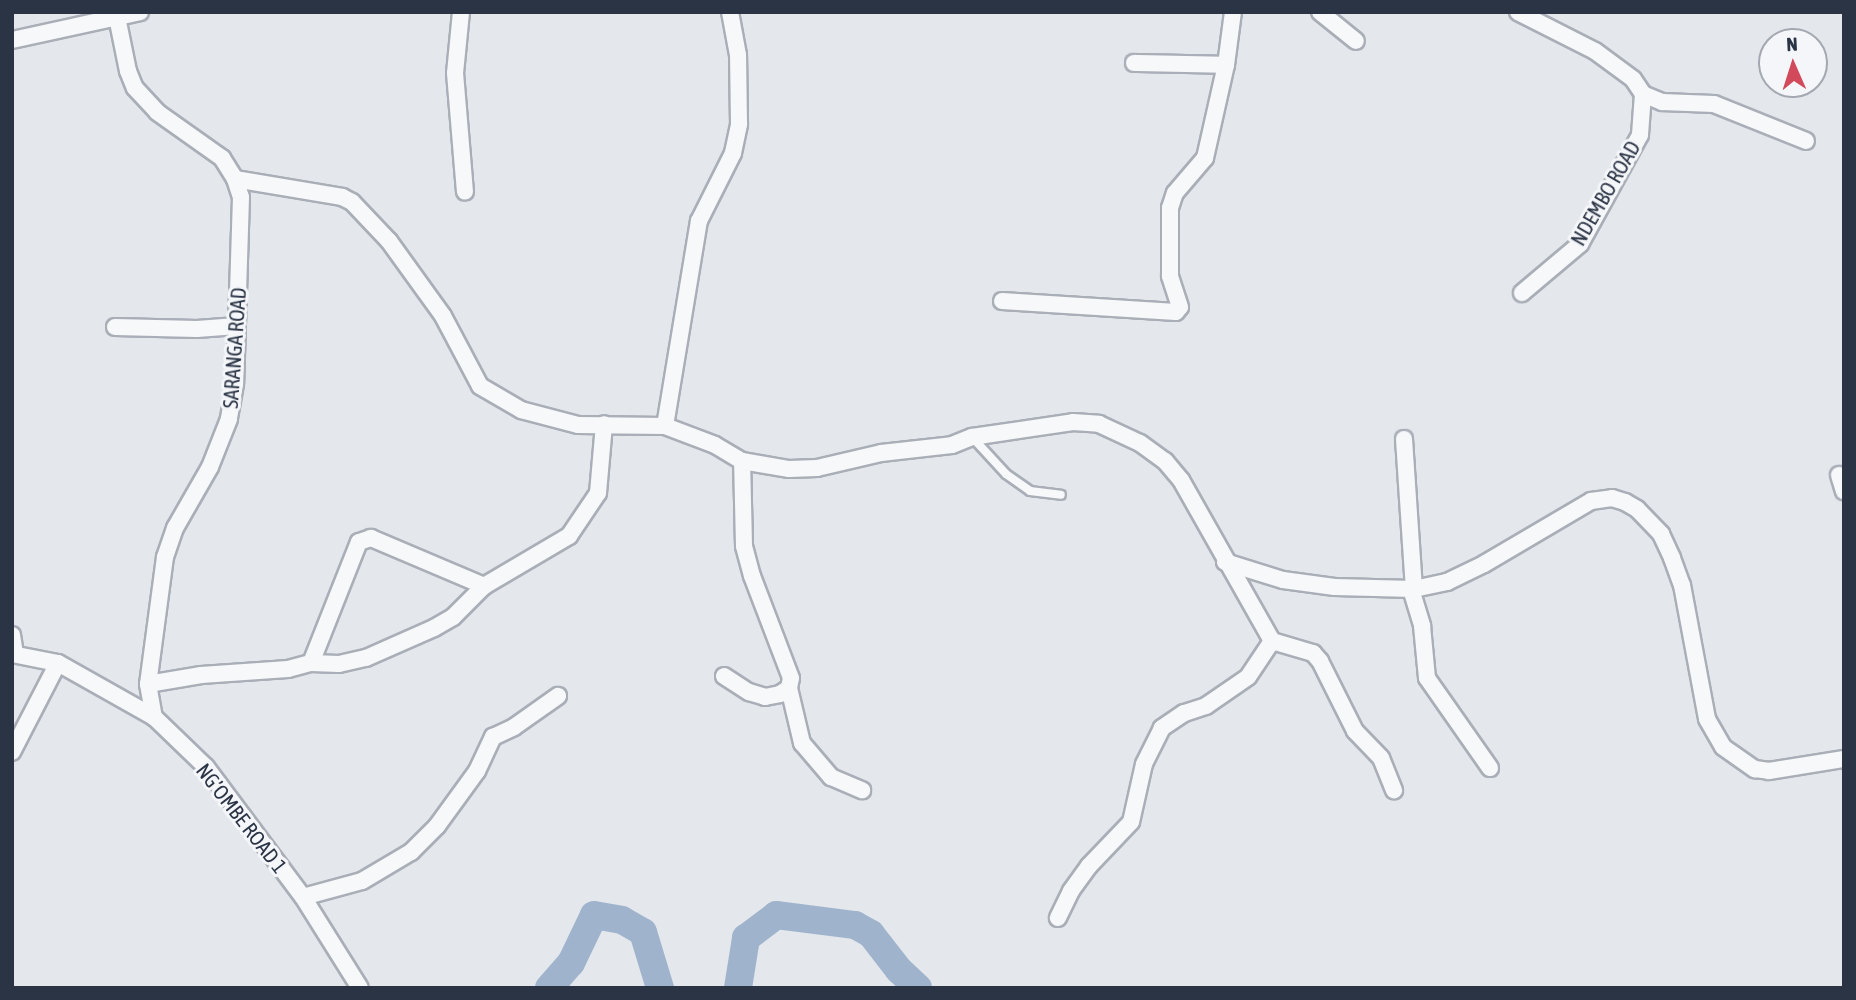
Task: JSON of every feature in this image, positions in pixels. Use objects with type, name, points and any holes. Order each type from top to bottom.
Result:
[{"type":"street","points":[[12,40],[140,12]]},
{"type":"street","points":[[461,12],[455,73],[465,192]]},
{"type":"street","points":[[665,426],[699,221],[733,153],[739,124],[738,55],[730,12]]},
{"type":"street","points":[[1002,301],[1176,312],[1180,306],[1170,276],[1170,208],[1175,193],[1205,158],[1226,65],[1233,12]]},
{"type":"street","points":[[1320,12],[1356,41]]},
{"type":"street","points":[[1518,12],[1594,51],[1633,79],[1643,94],[1662,102],[1714,104],[1806,141]]},
{"type":"street","name":"SARANGA ROAD","points":[[118,16],[128,71],[135,88],[157,112],[222,158],[235,179],[241,197],[235,384],[229,419],[210,467],[175,528],[165,557],[148,684],[153,717]]},
{"type":"street","points":[[1134,63],[1226,65]]},
{"type":"street","name":"NDEMBO ROAD","points":[[1522,293],[1580,244],[1640,135],[1643,94]]},
{"type":"street","points":[[235,179],[342,197],[352,202],[389,241],[443,316],[480,386],[521,410],[578,425],[665,426],[715,445],[742,461],[789,470],[817,468],[881,453],[952,445],[972,437],[1073,422],[1099,424],[1140,443],[1166,461],[1181,480],[1272,641],[1313,653],[1320,661],[1354,731],[1381,758],[1394,790]]},
{"type":"street","points":[[115,327],[197,329],[237,326]]},
{"type":"street","points":[[148,684],[201,675],[288,669],[312,663],[339,664],[366,658],[434,628],[453,617],[484,586],[569,536],[594,502],[601,483],[604,425]]},
{"type":"street","points":[[1404,439],[1412,589],[1422,626],[1427,678],[1490,768]]},
{"type":"street","points":[[742,461],[744,546],[752,576],[791,678],[789,688],[802,743],[831,777],[862,790]]},
{"type":"street","points":[[1839,475],[1844,491]]},
{"type":"street","points":[[1225,562],[1283,580],[1346,588],[1412,589],[1447,582],[1484,565],[1591,501],[1612,498],[1625,502],[1637,509],[1661,534],[1672,558],[1682,585],[1707,719],[1723,747],[1755,769],[1769,771],[1844,759]]},
{"type":"street","points":[[312,663],[359,542],[371,538],[484,586]]},
{"type":"street","points":[[12,635],[14,654]]},
{"type":"street","points":[[1058,918],[1071,891],[1088,866],[1131,821],[1144,764],[1162,728],[1184,713],[1206,706],[1248,677],[1272,641]]},
{"type":"street","name":"NG’OMBE ROAD 1","points":[[14,654],[58,663],[153,717],[206,767],[303,897],[360,988]]},
{"type":"street","points":[[12,752],[58,663]]},
{"type":"street","points":[[724,676],[749,692],[765,697],[780,694],[789,688]]},
{"type":"street","points":[[303,897],[362,881],[411,852],[437,826],[477,771],[493,737],[514,727],[558,696]]},
{"type":"lane","points":[[972,437],[1006,474],[1030,491],[1061,495]]},
{"type":"waterway","points":[[549,988],[571,963],[594,915],[622,920],[643,932],[660,988]]},
{"type":"waterway","points":[[738,988],[746,938],[776,915],[855,925],[871,934],[899,970],[918,988]]}]
